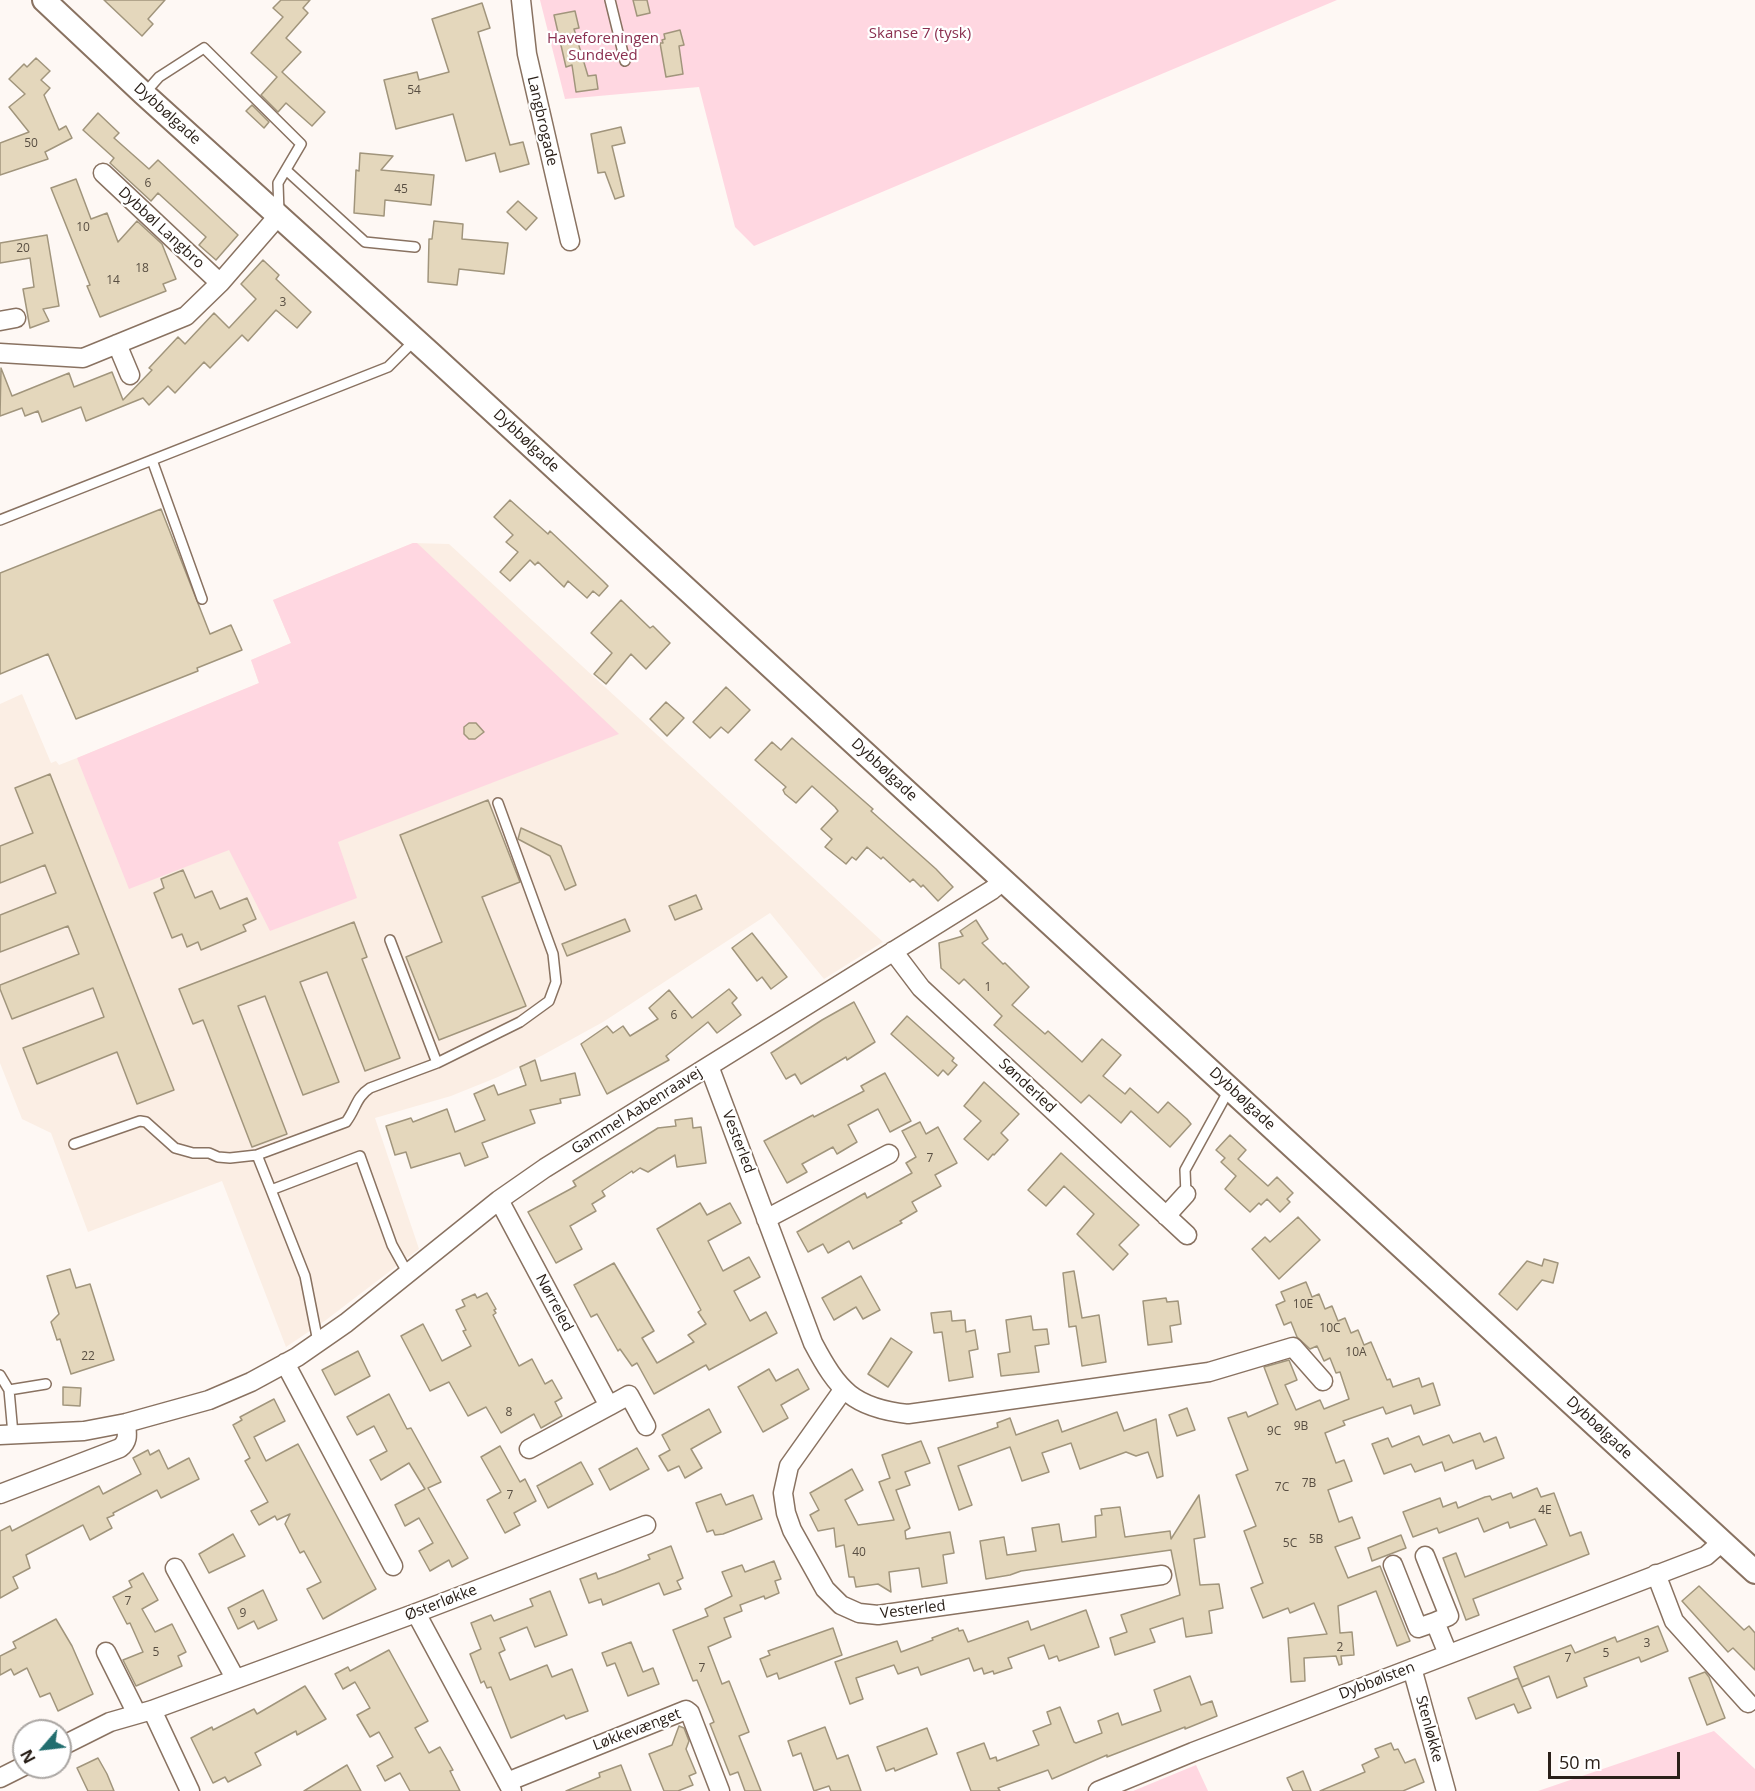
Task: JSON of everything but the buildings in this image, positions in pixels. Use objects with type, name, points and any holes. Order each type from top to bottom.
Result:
[{"type":"street","name":"Dybbølgade","points":[[44,0],[1755,1572]]},
{"type":"street","name":"Langbrogade","points":[[521,0],[527,54],[570,241]]},
{"type":"street","name":"Dybbøl Langbro","points":[[103,173],[220,283]]},
{"type":"street","points":[[0,353],[83,358],[186,316],[220,283],[279,215]]},
{"type":"street","points":[[117,344],[130,375]]},
{"type":"street","name":"Gammel Aabenraavej","points":[[6,1434],[84,1431],[126,1423],[209,1401],[251,1382],[346,1323],[499,1200],[545,1168],[992,890],[1004,880]]},
{"type":"street","name":"Sønderled","points":[[894,951],[921,988],[1187,1235]]},
{"type":"street","name":"Vesterled","points":[[709,1066],[813,1343],[843,1390],[866,1405],[884,1411],[908,1414],[1209,1372],[1293,1347],[1323,1381]]},
{"type":"street","points":[[766,1219],[889,1154]]},
{"type":"street","points":[[1166,1216],[1186,1194]]},
{"type":"street","name":"Nørreled","points":[[499,1200],[609,1406]]},
{"type":"street","points":[[285,1363],[393,1566]]},
{"type":"street","name":"Vesterled","points":[[843,1390],[789,1466],[783,1493],[786,1513],[792,1530],[825,1589],[842,1605],[859,1613],[878,1615],[1162,1575]]},
{"type":"street","points":[[529,1449],[628,1395],[646,1426]]},
{"type":"street","points":[[0,1494],[120,1449],[128,1437],[126,1423]]},
{"type":"street","name":"Østerløkke","points":[[72,1741],[110,1722],[144,1712],[416,1613],[646,1525]]},
{"type":"street","name":"Dybbølsten","points":[[1098,1791],[1706,1556],[1722,1542]]},
{"type":"street","points":[[1393,1566],[1418,1628],[1449,1616],[1425,1556]]},
{"type":"street","points":[[175,1568],[235,1678]]},
{"type":"street","points":[[1656,1574],[1674,1621],[1748,1703]]},
{"type":"street","name":"Løkkevænget","points":[[416,1613],[509,1786],[686,1710],[690,1713],[720,1791]]},
{"type":"street","points":[[1435,1622],[1448,1654]]},
{"type":"street","points":[[106,1652],[190,1791]]},
{"type":"street","name":"Stenløkke","points":[[1412,1668],[1446,1791]]},
{"type":"lane","points":[[610,0],[625,61]]},
{"type":"lane","points":[[144,94],[159,76],[204,48],[302,144],[278,183],[279,215]]},
{"type":"lane","points":[[286,170],[365,242],[415,247]]},
{"type":"lane","points":[[0,519],[388,367],[415,340]]},
{"type":"lane","points":[[152,460],[202,599]]},
{"type":"lane","points":[[74,1144],[140,1121],[146,1122],[175,1148],[192,1153],[209,1153],[224,1158],[257,1155],[346,1122],[353,1113],[361,1093],[437,1063],[520,1022],[549,1001],[556,982],[554,954],[498,803]]},
{"type":"lane","points":[[390,940],[437,1063]]},
{"type":"lane","points":[[1186,1194],[1185,1170],[1230,1088]]},
{"type":"lane","points":[[257,1155],[305,1276],[318,1342]]},
{"type":"lane","points":[[272,1190],[360,1156],[392,1245],[407,1272]]},
{"type":"lane","points":[[0,1375],[9,1390],[6,1434]]},
{"type":"lane","points":[[9,1390],[46,1384]]},
{"type":"shaded area","points":[[413,543],[449,544],[883,942],[824,979],[770,913],[603,1022],[543,1055],[451,1096],[375,1118],[419,1249],[326,1320],[286,1347],[222,1181],[88,1232],[51,1133],[22,1119],[0,1063],[0,704],[22,694],[51,763],[56,761],[59,765],[77,758],[259,683],[251,660],[291,643],[273,600]]},
{"type":"green space","points":[[540,0],[1337,0],[754,246],[735,227],[699,87],[565,99]]},
{"type":"green space","points":[[417,543],[619,734],[338,842],[357,898],[270,931],[229,850],[129,889],[77,758],[259,683],[251,660],[291,643],[273,600]]},
{"type":"green space","points":[[1714,1731],[1755,1769],[1755,1791],[1538,1791]]},
{"type":"green space","points":[[1196,1765],[1208,1791],[1133,1791]]},
{"type":"park label","name":"Skanse 7 (tysk)","points":[[920,34]]},
{"type":"park label","name":"Haveforeningen Sundeved","points":[[603,48]]}]
